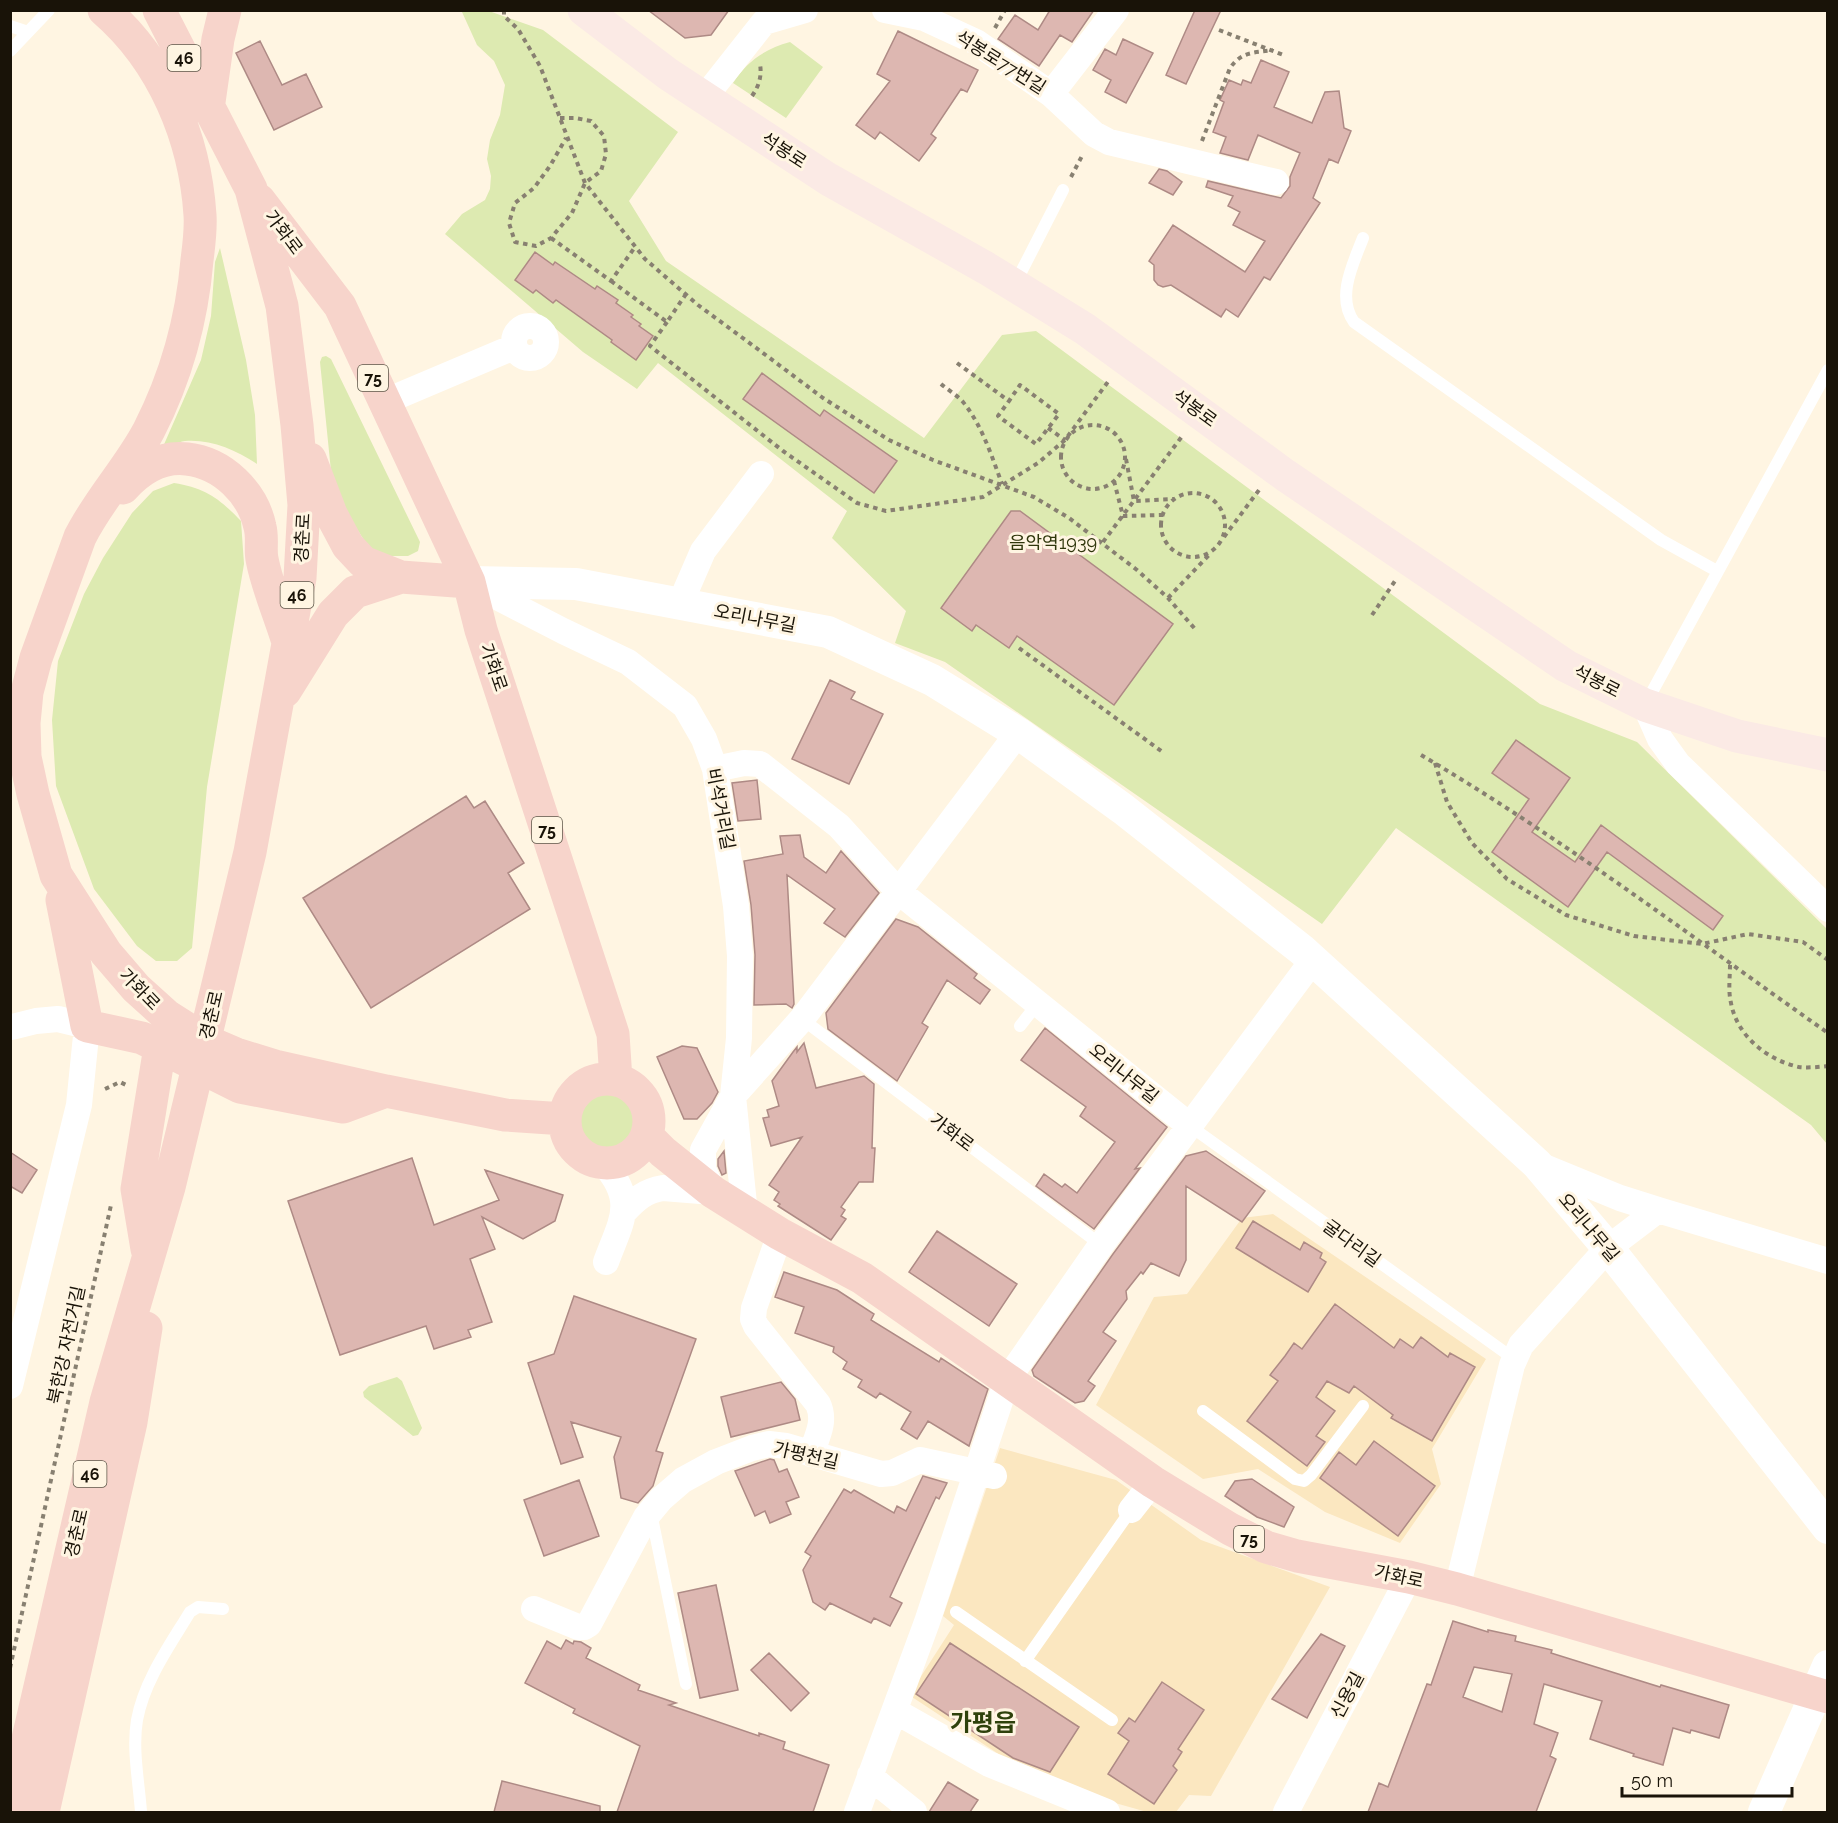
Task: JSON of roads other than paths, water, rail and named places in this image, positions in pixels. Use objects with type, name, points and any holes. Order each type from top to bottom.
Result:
[{"type":"main road","points":[[104,10],[134,40],[160,76],[182,124],[194,170],[200,214]]},
{"type":"main road","name":"경춘로","points":[[43,1812],[37,1766],[106,1402],[169,1187],[250,852],[300,578],[303,517],[297,425],[282,306],[251,189],[159,10]]},
{"type":"main road","points":[[66,575],[89,520],[136,453],[176,368],[194,290],[208,106],[218,39],[225,10]]},
{"type":"main road","name":"석봉로","points":[[584,10],[668,74],[828,179],[1014,285],[1085,329],[1275,467],[1566,666],[1645,705],[1737,736],[1827,755]]},
{"type":"main road","name":"가화로","points":[[251,189],[340,306],[469,582],[481,630],[613,1034],[616,1080]]},
{"type":"main road","points":[[297,425],[331,514],[348,546],[357,557],[371,566],[401,577],[469,582]]},
{"type":"main road","points":[[66,575],[115,499],[125,486],[142,471],[155,463],[167,460],[200,461],[228,476],[252,502],[261,531],[262,559],[288,643]]},
{"type":"main road","name":"가화로","points":[[66,575],[36,658],[27,692],[24,723],[26,758],[33,794],[56,875],[106,953],[150,1002],[181,1027],[208,1042],[236,1054],[275,1066],[505,1114],[565,1119]]},
{"type":"main road","points":[[279,701],[333,614],[342,604],[355,592],[401,577]]},
{"type":"main road","points":[[56,875],[87,1026],[142,1038],[240,1087],[343,1107],[386,1091]]},
{"type":"main road","points":[[148,1258],[137,1189],[160,1047]]},
{"type":"main road","points":[[604,1079],[616,1080],[637,1091],[644,1100],[649,1130],[644,1144],[634,1154],[613,1162],[583,1156],[569,1140],[565,1119],[567,1107],[573,1096],[592,1082],[604,1079]]},
{"type":"main road","name":"가화로","points":[[649,1130],[663,1152],[745,1214],[862,1278],[1153,1482],[1230,1529],[1266,1547],[1297,1556],[1409,1577],[1823,1686]]},
{"type":"main road","name":"가화로","points":[[613,1162],[653,1163],[713,1192]]},
{"type":"main road","name":"경춘로","points":[[11,1811],[37,1766],[131,1422],[169,1187]]},
{"type":"street","points":[[704,98],[767,16],[804,10]]},
{"type":"street","name":"석봉로77번길","points":[[885,10],[924,18],[976,42],[1051,94],[1116,10]]},
{"type":"street","points":[[1051,94],[1094,134],[1108,142],[1276,182]]},
{"type":"street","points":[[384,402],[514,347]]},
{"type":"street","points":[[680,604],[703,551],[762,474]]},
{"type":"street","name":"오리나무길","points":[[469,582],[576,584],[828,632],[932,680],[1018,733],[1123,809],[1313,960],[1537,1164],[1608,1248],[1827,1528]]},
{"type":"street","name":"비석거리길","points":[[469,582],[553,626],[623,658],[681,702],[702,734],[715,769],[731,861],[740,956],[740,1038],[734,1096],[745,1214]]},
{"type":"street","points":[[1645,705],[1660,739],[1678,764],[1827,909]]},
{"type":"street","points":[[624,1212],[642,1194],[655,1189],[713,1192],[702,1161],[707,1141],[734,1096],[802,1019],[1018,733]]},
{"type":"street","name":"오리나무길","points":[[715,769],[744,762],[760,764],[839,826],[898,891],[1190,1126]]},
{"type":"street","points":[[857,1812],[927,1622],[986,1474],[1006,1380],[1101,1245],[1313,960]]},
{"type":"street","points":[[11,1026],[58,1019],[87,1026],[79,1105],[12,1375]]},
{"type":"street","points":[[649,1130],[682,1145],[695,1146],[707,1141]]},
{"type":"street","points":[[606,1262],[624,1212],[622,1190],[613,1162]]},
{"type":"street","points":[[1537,1164],[1620,1198],[1827,1261]]},
{"type":"street","points":[[1457,1589],[1514,1359],[1521,1345],[1608,1248],[1658,1210]]},
{"type":"street","points":[[780,1234],[754,1308],[753,1319],[763,1337],[818,1404],[823,1418],[811,1454]]},
{"type":"street","name":"가평천길","points":[[534,1609],[584,1628],[589,1624],[635,1535],[650,1512],[683,1480],[716,1462],[752,1448],[769,1444],[786,1446],[881,1474],[892,1473],[920,1461],[986,1474]]},
{"type":"street","points":[[1131,1510],[1153,1482]]},
{"type":"street","name":"신용길","points":[[1286,1812],[1409,1577]]},
{"type":"street","points":[[1764,1812],[1823,1686]]},
{"type":"street","points":[[894,1711],[989,1764],[1107,1812]]},
{"type":"street","points":[[870,1775],[897,1800],[915,1812]]},
{"type":"street","points":[[11,1811],[22,1812]]},
{"type":"lane","points":[[10,51],[50,10]]},
{"type":"lane","points":[[10,26],[28,32]]},
{"type":"lane","points":[[1014,285],[1063,190]]},
{"type":"lane","points":[[1363,238],[1347,286],[1348,314],[1354,322],[1661,540],[1717,571]]},
{"type":"lane","points":[[1645,705],[1827,370]]},
{"type":"lane","points":[[1020,1026],[1038,1003]]},
{"type":"lane","name":"가화로","points":[[802,1019],[1101,1245]]},
{"type":"lane","name":"굴다리길","points":[[1190,1126],[1514,1359]]},
{"type":"lane","points":[[1203,1411],[1295,1479],[1304,1481],[1363,1406]]},
{"type":"lane","points":[[1025,1661],[1131,1510]]},
{"type":"lane","points":[[650,1512],[686,1684]]},
{"type":"lane","points":[[141,1812],[136,1739],[137,1720],[144,1698],[156,1670],[190,1612],[198,1607],[223,1609]]},
{"type":"lane","points":[[956,1612],[1112,1720]]},
{"type":"district","name":"가평읍","points":[[983,1722]]},
{"type":"park label","name":"음악역1939","points":[[1053,542]]}]
